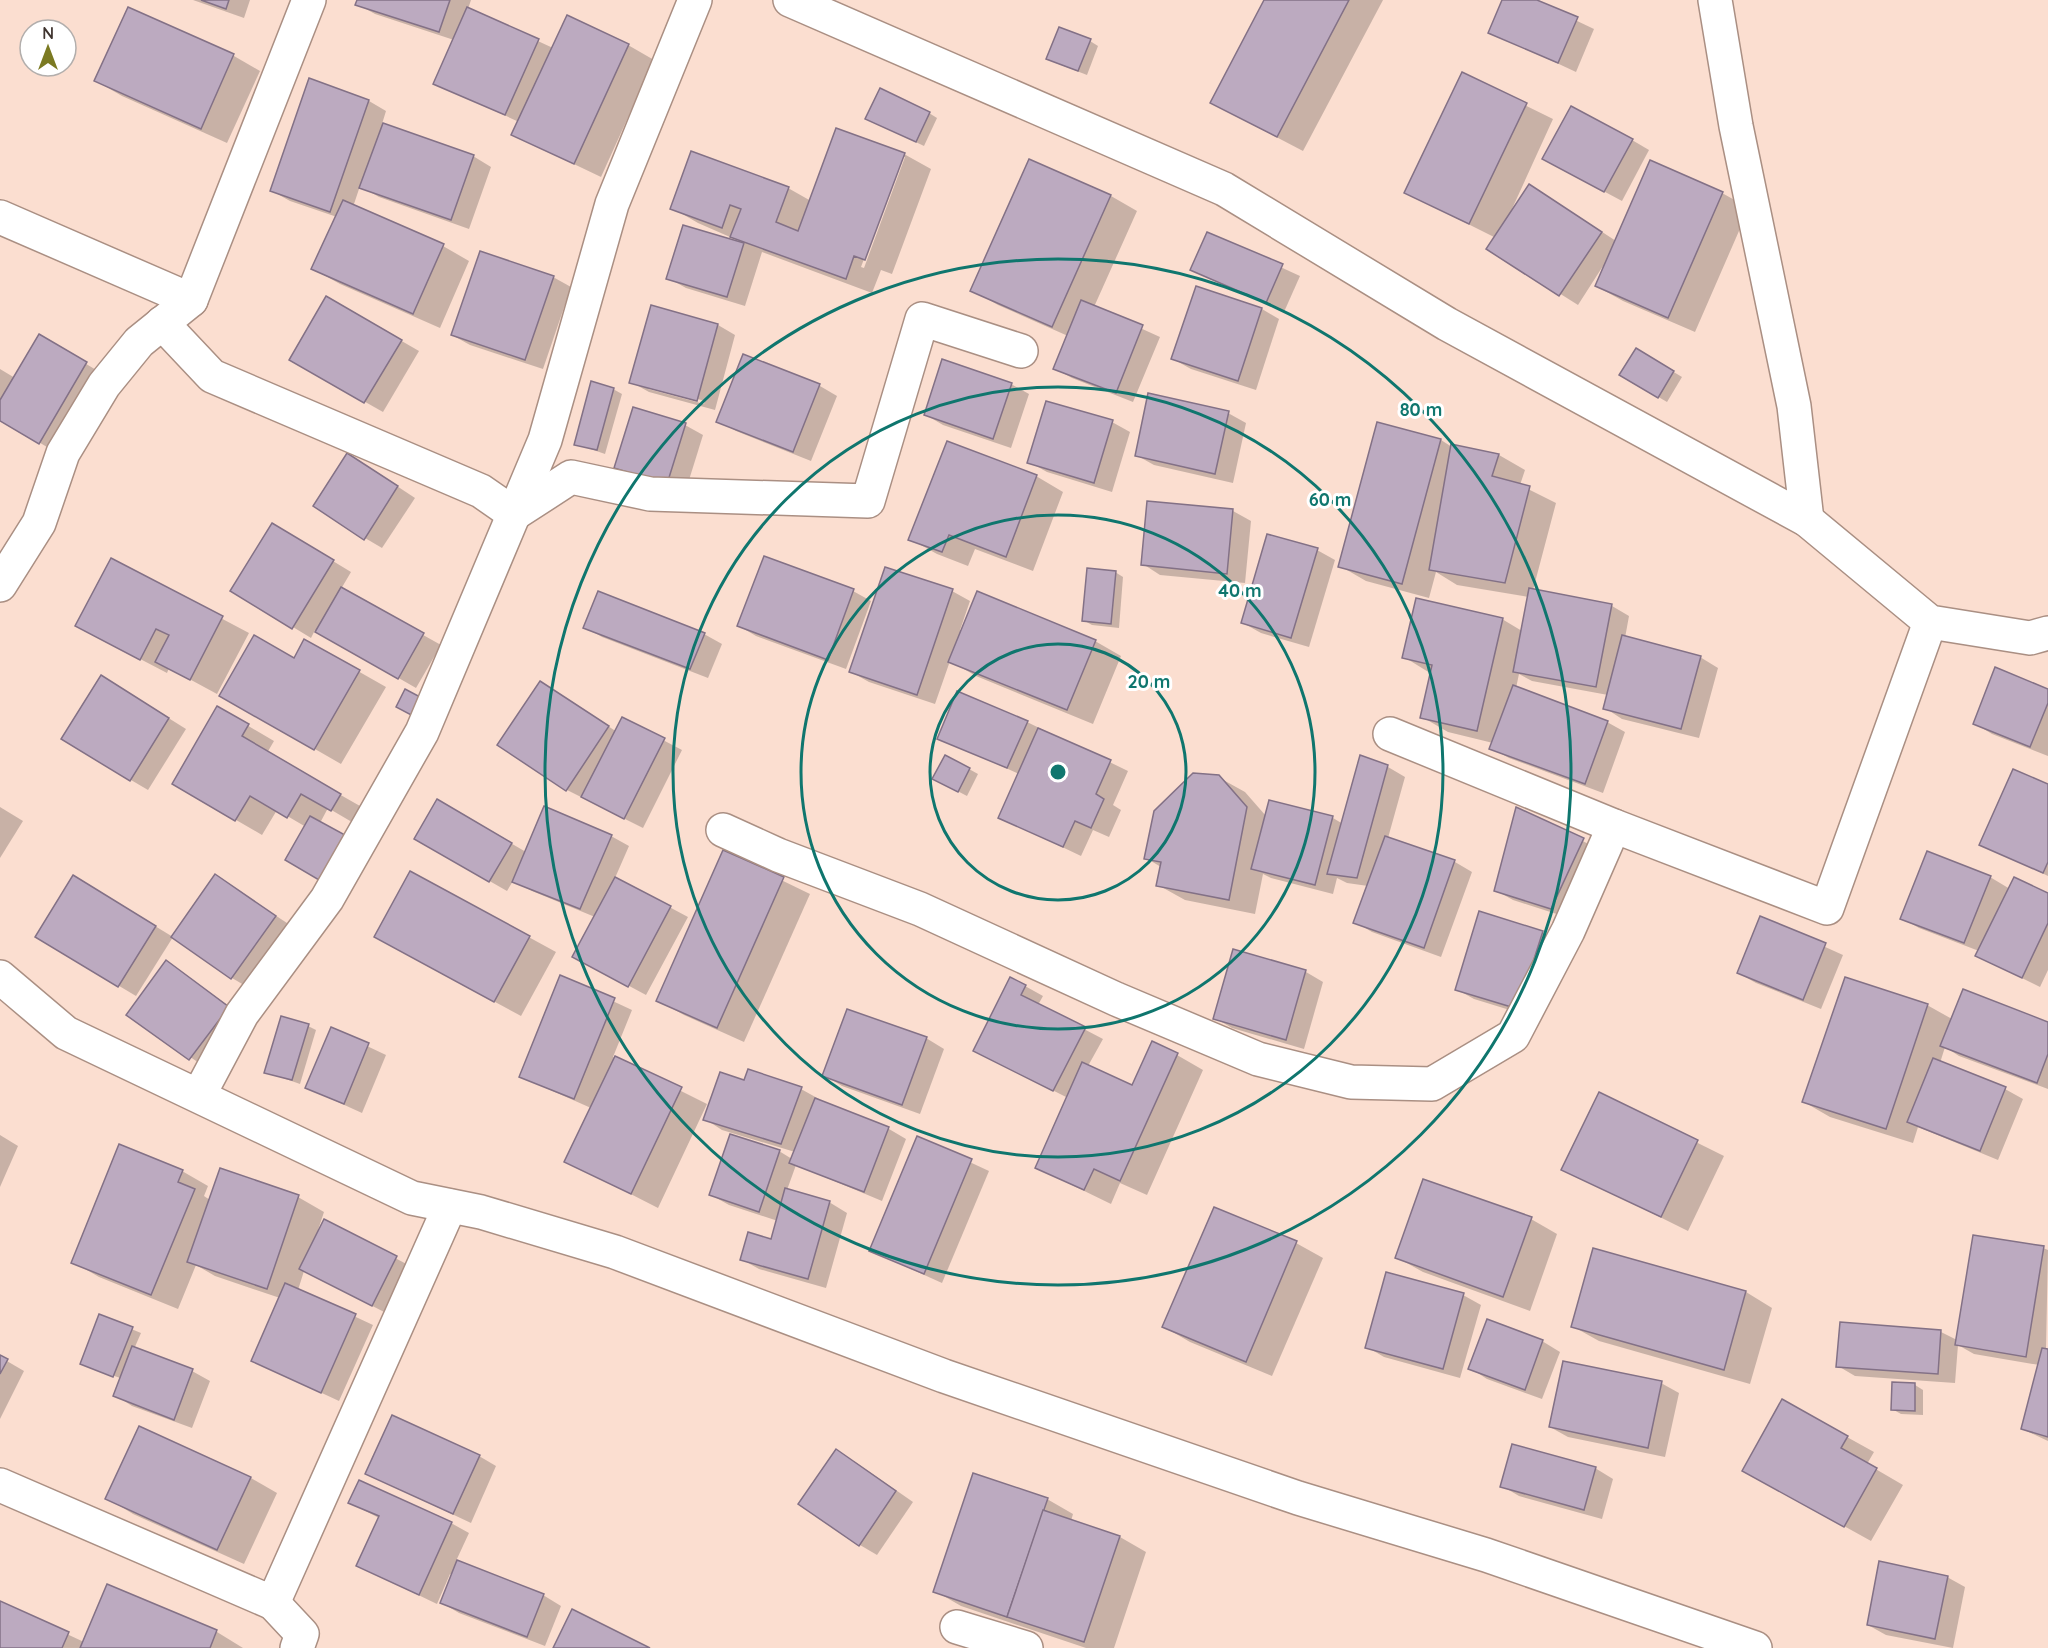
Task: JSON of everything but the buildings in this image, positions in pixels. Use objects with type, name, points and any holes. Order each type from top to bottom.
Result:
[{"type":"street","points":[[0,585],[39,523],[63,453],[104,385],[139,342],[191,300],[309,0]]},
{"type":"street","points":[[199,1095],[242,1014],[327,899],[422,732],[545,440],[612,204],[695,0]]},
{"type":"street","points":[[790,0],[1224,189],[1447,324],[1806,520],[1930,622],[2031,638],[2048,633]]},
{"type":"street","points":[[1715,0],[1736,126],[1794,406],[1806,520]]},
{"type":"street","points":[[0,217],[191,300]]},
{"type":"street","points":[[514,514],[572,477],[650,494],[867,501],[922,319],[1021,351]]},
{"type":"street","points":[[162,323],[212,376],[481,491],[514,514]]},
{"type":"street","points":[[1390,734],[1614,826],[1827,908],[1930,622]]},
{"type":"street","points":[[723,830],[778,855],[921,909],[1116,999],[1258,1059],[1352,1082],[1432,1084],[1513,1036],[1568,931],[1614,826]]},
{"type":"street","points":[[0,977],[66,1034],[199,1095],[412,1198],[481,1212],[615,1252],[955,1379],[1298,1498],[1486,1555],[1755,1648]]},
{"type":"street","points":[[273,1603],[450,1206]]},
{"type":"street","points":[[0,1485],[273,1603],[302,1634],[297,1648]]},
{"type":"street","points":[[957,1627],[1026,1648]]}]
